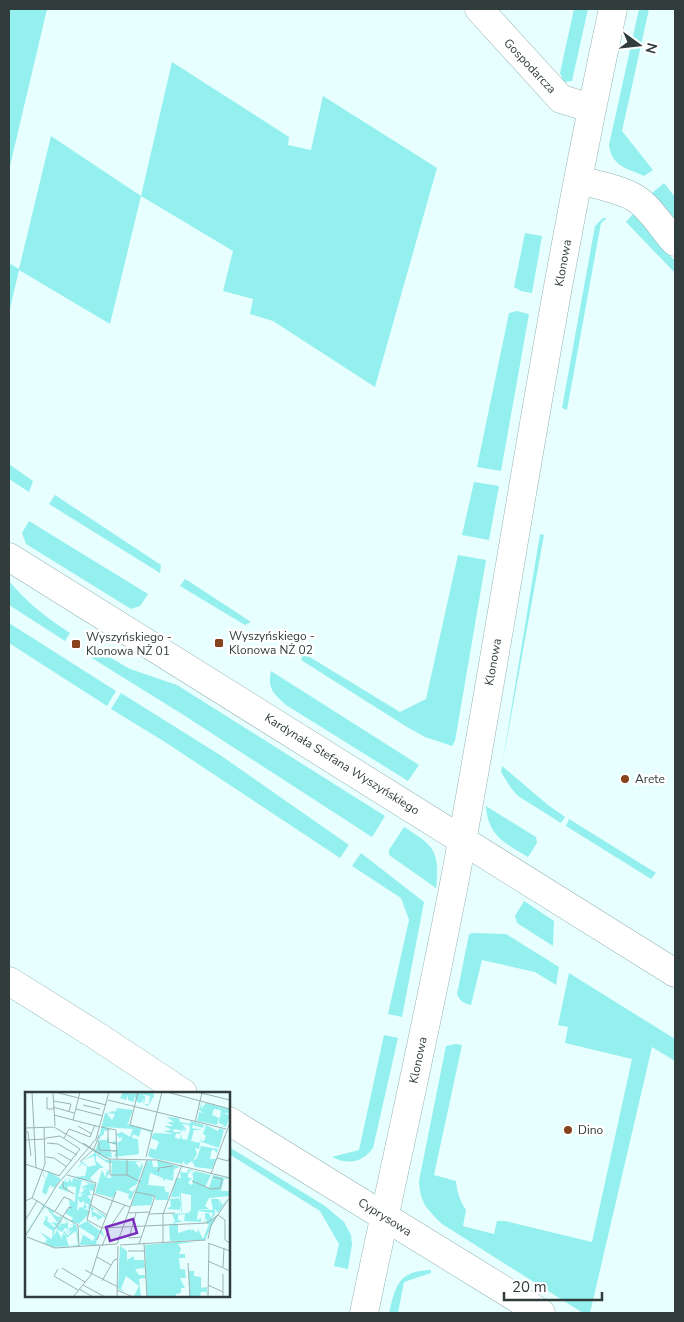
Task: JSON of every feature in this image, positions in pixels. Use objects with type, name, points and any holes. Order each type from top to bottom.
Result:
[{"type":"street","name":"Gospodarcza","points":[[479,9],[561,99],[591,108]]},
{"type":"street","name":"Klonowa","points":[[364,1313],[462,839],[591,108],[613,9]]},
{"type":"street","points":[[578,180],[621,192],[635,198],[646,207],[675,242]]},
{"type":"street","name":"Kardynała Stefana Wyszyńskiego","points":[[9,556],[675,973]]},
{"type":"street","points":[[9,981],[181,1092]]},
{"type":"street","name":"Cyprysowa","points":[[230,1122],[541,1313]]},
{"type":"shaded area","points":[[9,9],[47,9],[9,170]]},
{"type":"shaded area","points":[[574,9],[588,9],[572,81],[564,82],[560,73]]},
{"type":"shaded area","points":[[639,9],[649,9],[622,131],[653,170],[644,176],[621,166],[613,158],[609,145]]},
{"type":"shaded area","points":[[172,62],[289,137],[288,145],[311,150],[323,96],[437,168],[375,387],[273,321],[250,314],[253,299],[223,291],[233,251],[141,196]]},
{"type":"shaded area","points":[[51,136],[141,196],[110,324],[19,270],[9,313],[9,263],[19,269]]},
{"type":"shaded area","points":[[664,183],[675,197],[675,221],[652,193]]},
{"type":"shaded area","points":[[633,214],[675,261],[675,273],[626,222]]},
{"type":"shaded area","points":[[603,218],[607,218],[601,223],[567,410],[562,408],[595,226]]},
{"type":"shaded area","points":[[525,233],[542,236],[532,293],[521,291],[514,287]]},
{"type":"shaded area","points":[[517,311],[529,314],[501,471],[477,467],[509,313]]},
{"type":"shaded area","points":[[9,464],[33,481],[29,492],[9,479]]},
{"type":"shaded area","points":[[474,482],[499,486],[489,540],[462,535]]},
{"type":"shaded area","points":[[55,495],[161,565],[160,573],[49,504]]},
{"type":"shaded area","points":[[29,521],[148,594],[140,606],[131,609],[26,544],[22,533]]},
{"type":"shaded area","points":[[540,534],[544,535],[502,766],[565,817],[561,823],[518,796],[501,772]]},
{"type":"shaded area","points":[[458,555],[486,560],[455,741],[452,746],[425,737],[407,727],[301,660],[303,653],[400,712],[426,699]]},
{"type":"shaded area","points":[[185,579],[251,622],[245,625],[180,586]]},
{"type":"shaded area","points":[[9,581],[37,609],[70,633],[65,641],[9,605]]},
{"type":"shaded area","points":[[9,623],[116,691],[107,706],[9,643]]},
{"type":"shaded area","points":[[92,647],[130,669],[177,685],[385,816],[372,837],[87,655]]},
{"type":"shaded area","points":[[271,671],[419,765],[408,781],[286,705],[272,691],[270,682]]},
{"type":"shaded area","points":[[121,693],[220,755],[349,845],[340,858],[165,742],[111,709]]},
{"type":"shaded area","points":[[486,806],[536,837],[537,843],[528,857],[505,843],[494,832],[487,816]]},
{"type":"shaded area","points":[[569,819],[656,873],[651,879],[566,826]]},
{"type":"shaded area","points":[[404,827],[422,839],[433,850],[437,865],[436,888],[389,855],[389,850]]},
{"type":"shaded area","points":[[361,853],[424,902],[402,1017],[388,1014],[409,920],[401,898],[352,866]]},
{"type":"shaded area","points":[[524,901],[554,921],[553,946],[517,923],[515,916]]},
{"type":"shaded area","points":[[469,934],[506,934],[559,967],[556,985],[535,972],[482,960],[471,1005],[464,1002],[457,994]]},
{"type":"shaded area","points":[[569,973],[675,1039],[675,1061],[652,1047],[590,1313],[583,1313],[442,1224],[425,1205],[419,1181],[446,1046],[462,1045],[434,1175],[456,1181],[459,1196],[466,1210],[463,1226],[494,1234],[497,1221],[505,1221],[592,1242],[632,1059],[565,1043],[568,1027],[558,1025]]},
{"type":"shaded area","points":[[384,1035],[398,1038],[373,1148],[359,1160],[349,1162],[338,1160],[332,1157],[359,1150]]},
{"type":"shaded area","points":[[230,1148],[325,1206],[344,1222],[351,1235],[352,1244],[348,1269],[334,1266],[339,1244],[320,1211],[230,1155]]},
{"type":"shaded area","points":[[431,1270],[431,1273],[404,1282],[398,1313],[389,1313],[400,1281],[412,1273]]},
{"type":"place","name":"Wyszyńskiego - Klonowa NŻ 02","points":[[219,643]]},
{"type":"place","name":"Wyszyńskiego - Klonowa NŻ 01","points":[[76,644]]},
{"type":"place","name":"Arete","points":[[625,779]]},
{"type":"place","name":"Dino","points":[[568,1130]]}]
